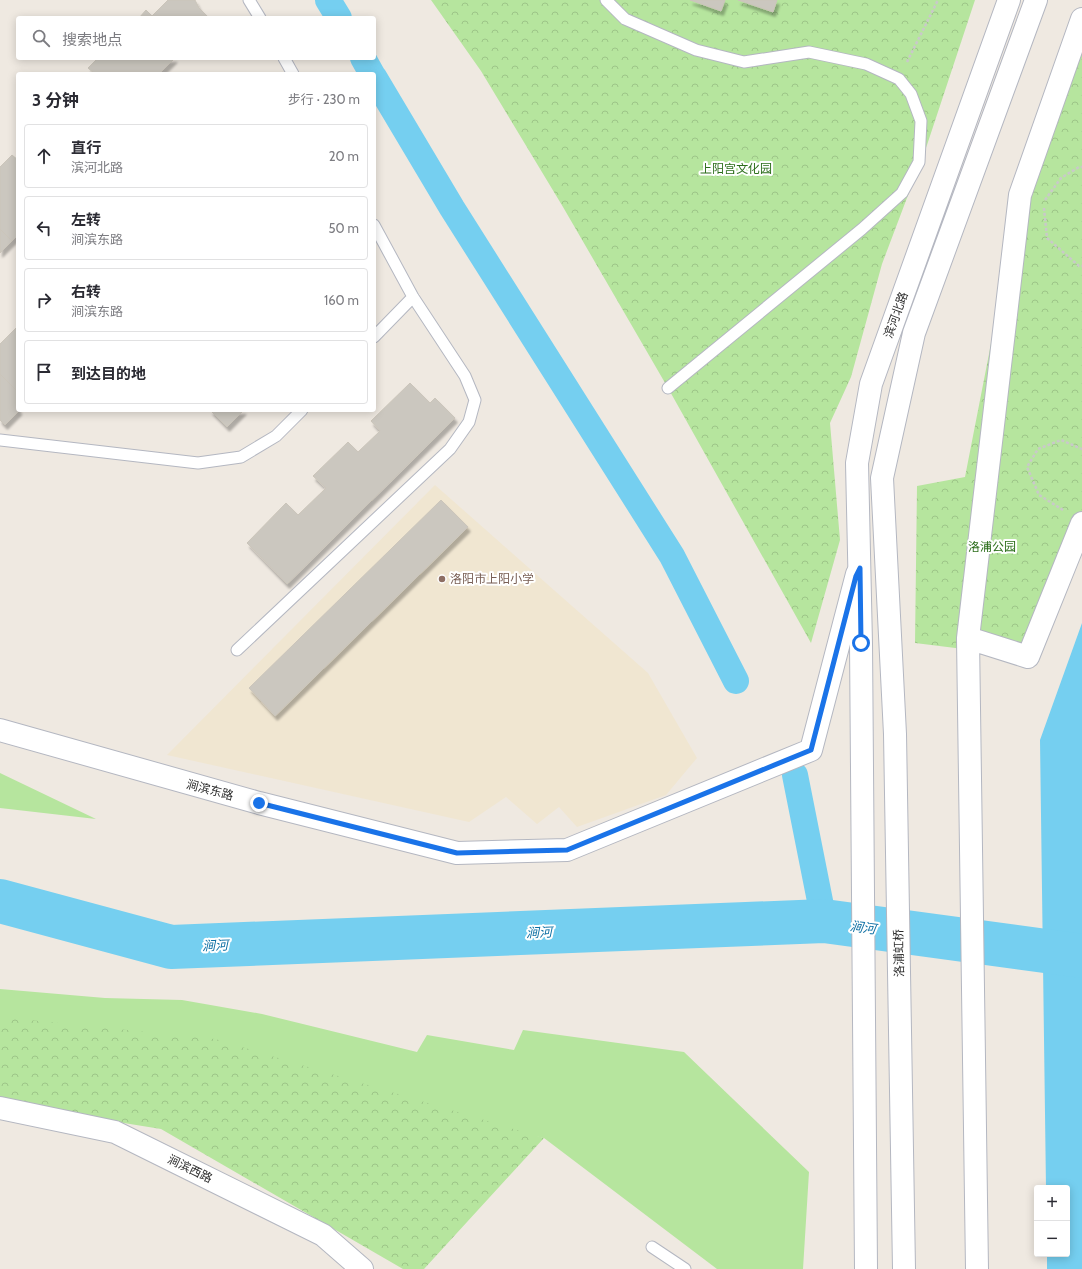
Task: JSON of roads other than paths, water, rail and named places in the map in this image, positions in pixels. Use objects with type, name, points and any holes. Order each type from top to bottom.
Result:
[{"type":"street","name":"滨河北路","points":[[866,1269],[861,643],[857,463],[871,384],[1009,0]]},
{"type":"street","name":"滨河北路","points":[[890,637],[882,478],[914,333],[1036,0]]},
{"type":"street","points":[[976,1269],[968,638],[1020,194],[1082,19]]},
{"type":"street","points":[[968,638],[1028,657],[1075,518]]},
{"type":"street","name":"涧滨东路","points":[[0,730],[259,803],[457,853],[567,850],[811,750],[856,576],[860,568]]},
{"type":"street","name":"洛浦虹桥","points":[[890,637],[895,742],[904,1269]]},
{"type":"street","name":"涧滨西路","points":[[0,1108],[115,1132],[323,1235],[362,1269]]},
{"type":"lane","points":[[249,0],[259,16]]},
{"type":"lane","points":[[606,0],[625,19],[696,50],[744,62],[809,52],[866,64],[899,79],[911,94],[921,121],[919,162],[902,193],[862,230],[668,388]]},
{"type":"lane","points":[[285,60],[292,72]]},
{"type":"lane","points":[[237,650],[450,449],[469,422],[475,400],[465,376],[413,297],[376,229]]},
{"type":"lane","points":[[376,335],[413,297]]},
{"type":"lane","points":[[0,440],[198,463],[241,458],[276,436],[300,412]]},
{"type":"lane","points":[[652,1247],[685,1269]]},
{"type":"water","points":[[1082,623],[1082,1269],[1047,1269],[1047,1257],[1070,1257],[1070,1185],[1046,1185],[1040,740]]},
{"type":"waterway","points":[[328,0],[338,16]]},
{"type":"waterway","points":[[364,60],[371,72]]},
{"type":"waterway","points":[[376,80],[452,208],[672,556],[736,681]]},
{"type":"waterway","points":[[795,775],[824,921]]},
{"type":"waterway","name":"涧河","points":[[0,901],[171,947],[824,921],[1082,956]]},
{"type":"place","name":"洛阳市上阳小学","points":[[442,579]]},
{"type":"park label","name":"上阳宫文化园","points":[[736,169]]},
{"type":"park label","name":"洛浦公园","points":[[992,547]]}]
